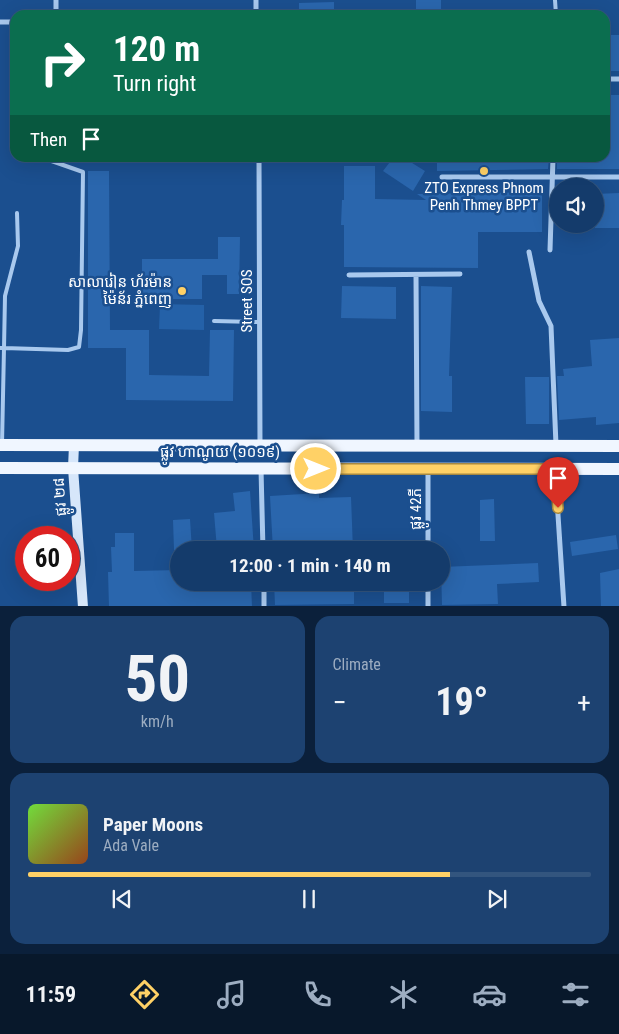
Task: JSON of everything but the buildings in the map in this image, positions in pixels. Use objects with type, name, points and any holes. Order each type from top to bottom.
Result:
[{"type":"main road","name":"ផ្លូវ ហាណូយ (១០១៩)","points":[[1,445],[619,446]]},
{"type":"main road","name":"ផ្លូវ ហាណូយ (១០១៩)","points":[[0,468],[619,469]]},
{"type":"street","name":"Street SOS","points":[[259,162],[260,445]]},
{"type":"street","points":[[552,162],[552,178],[619,177]]},
{"type":"street","points":[[442,178],[549,178]]},
{"type":"street","points":[[550,233],[550,250]]},
{"type":"street","points":[[529,252],[539,301],[551,326],[556,446]]},
{"type":"street","points":[[349,275],[460,274]]},
{"type":"street","points":[[416,275],[417,445]]},
{"type":"street","name":"ផ្លូវ ២៨","points":[[74,445],[82,606]]},
{"type":"street","name":"ផ្លូវ 42ភី","points":[[428,468],[428,541]]},
{"type":"street","points":[[261,469],[263,541]]},
{"type":"street","points":[[555,469],[564,606]]},
{"type":"street","points":[[264,591],[264,606]]},
{"type":"street","points":[[428,591],[428,606]]},
{"type":"lane","points":[[2,348],[68,350],[79,347],[81,330],[83,172],[54,162]]},
{"type":"lane","points":[[1,445],[2,348],[5,296],[18,246],[17,214]]},
{"type":"lane","points":[[214,321],[259,322]]},
{"type":"shaded area","points":[[160,304],[204,305],[204,330],[159,329]]},
{"type":"place","name":"ZTO Express Phnom Penh Thmey BPPT","points":[[484,171]]},
{"type":"place","name":"សាលារៀន ហ័រម៉ាន ម៉ៃន័រ ភ្នំពេញ","points":[[182,291]]},
{"type":"route","points":[[316,469],[555,469],[558,508]]}]
